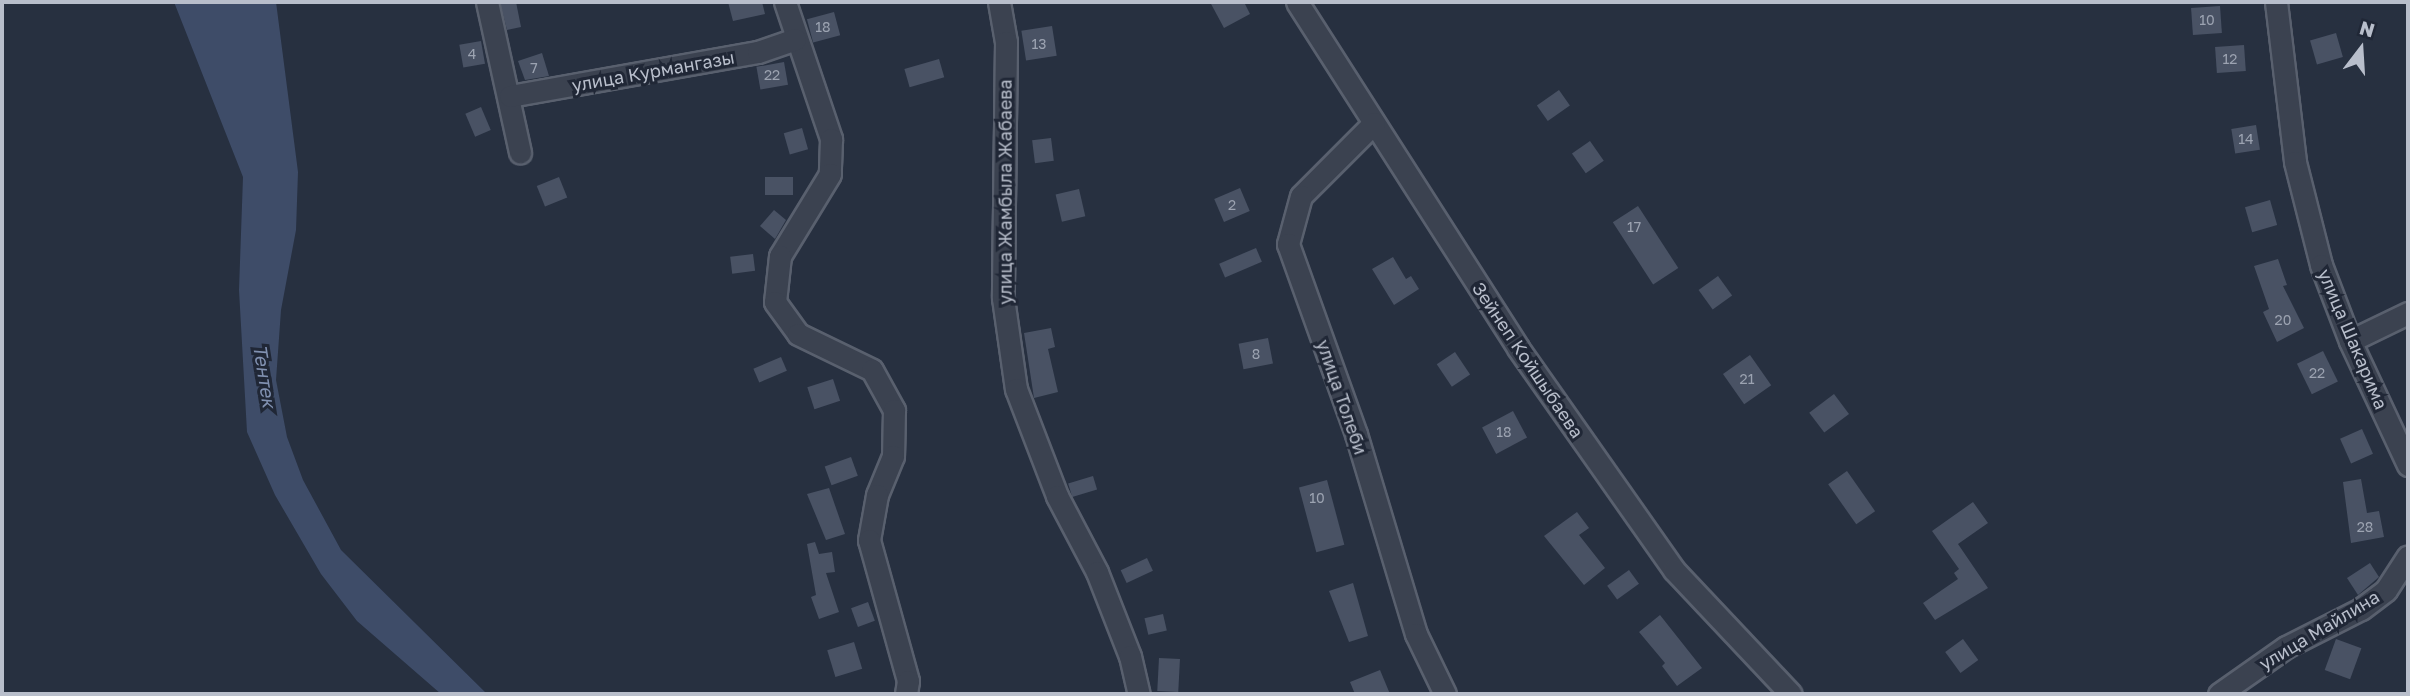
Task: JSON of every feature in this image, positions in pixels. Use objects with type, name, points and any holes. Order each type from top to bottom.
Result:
[{"type":"street","points":[[487,2],[510,96],[520,152]]},
{"type":"street","points":[[785,2],[794,39],[831,139],[830,174],[780,256],[775,302],[798,334],[872,370],[894,410],[893,456],[877,495],[869,540],[908,681],[906,694]]},
{"type":"street","name":"улица Жамбыла Жабаева","points":[[999,2],[1006,42],[1003,298],[1016,389],[1057,496],[1097,572],[1130,656],[1139,694]]},
{"type":"street","name":"Зейнеп Койшыбаева","points":[[1297,2],[1518,348],[1674,570],[1790,694]]},
{"type":"street","name":"улица Шакарима","points":[[2276,2],[2295,162],[2321,265],[2350,341],[2408,465]]},
{"type":"street","name":"улица Курмангазы","points":[[510,96],[758,52],[794,39]]},
{"type":"street","name":"улица Толеби","points":[[1374,123],[1301,196],[1288,244],[1356,434],[1416,634],[1445,694]]},
{"type":"street","points":[[2350,341],[2408,313]]},
{"type":"street","name":"улица Майлина","points":[[2219,694],[2286,647],[2361,609],[2386,590],[2408,556]]},
{"type":"water","name":"Тентек","points":[[174,2],[276,2],[298,172],[296,230],[281,310],[276,380],[287,437],[303,480],[341,550],[487,694],[441,694],[357,621],[321,574],[275,495],[247,432],[239,290],[243,177]]},
{"type":"building","points":[[500,2],[516,2],[521,27],[507,30]]},
{"type":"building","points":[[728,2],[762,2],[765,14],[733,21]]},
{"type":"building","points":[[1210,2],[1244,2],[1250,14],[1224,28]]},
{"type":"building","points":[[2220,6],[2222,33],[2193,35],[2191,8]]},
{"type":"building","points":[[834,12],[840,35],[813,42],[807,19]]},
{"type":"building","points":[[1052,26],[1057,56],[1026,60],[1021,31]]},
{"type":"building","points":[[2336,33],[2343,57],[2317,64],[2310,40]]},
{"type":"building","points":[[481,41],[485,64],[463,67],[459,45]]},
{"type":"building","points":[[2244,45],[2246,71],[2217,73],[2215,47]]},
{"type":"building","points":[[542,53],[549,76],[525,80],[518,61]]},
{"type":"building","points":[[939,59],[944,77],[910,87],[904,69]]},
{"type":"building","points":[[784,62],[788,85],[760,90],[756,67]]},
{"type":"building","points":[[1559,90],[1570,106],[1548,121],[1537,105]]},
{"type":"building","points":[[481,107],[491,130],[475,137],[465,114]]},
{"type":"building","points":[[2256,125],[2260,150],[2235,154],[2231,129]]},
{"type":"building","points":[[802,128],[808,149],[790,154],[784,133]]},
{"type":"building","points":[[1051,138],[1054,161],[1035,163],[1032,140]]},
{"type":"building","points":[[1590,141],[1604,161],[1586,173],[1572,154]]},
{"type":"building","points":[[559,177],[567,197],[545,206],[537,186]]},
{"type":"building","points":[[765,177],[793,177],[793,195],[765,195]]},
{"type":"building","points":[[1240,188],[1250,211],[1224,222],[1214,199]]},
{"type":"building","points":[[1079,189],[1085,216],[1062,222],[1056,194]]},
{"type":"building","points":[[2270,200],[2277,225],[2252,232],[2245,207]]},
{"type":"building","points":[[1638,206],[1678,268],[1653,284],[1613,222]]},
{"type":"building","points":[[774,210],[786,220],[775,239],[760,226]]},
{"type":"building","points":[[1256,248],[1262,262],[1225,277],[1219,264]]},
{"type":"building","points":[[753,254],[755,271],[732,274],[730,257]]},
{"type":"building","points":[[1393,257],[1406,279],[1411,276],[1419,289],[1394,305],[1372,269]]},
{"type":"building","points":[[2278,259],[2287,285],[2283,286],[2304,328],[2277,342],[2263,312],[2269,309],[2254,266]]},
{"type":"building","points":[[1718,276],[1732,295],[1713,310],[1699,290]]},
{"type":"building","points":[[1051,328],[1055,347],[1048,349],[1058,392],[1034,398],[1024,333]]},
{"type":"building","points":[[1268,338],[1273,364],[1244,369],[1239,344]]},
{"type":"building","points":[[2323,351],[2338,382],[2312,394],[2297,364]]},
{"type":"building","points":[[1455,352],[1470,374],[1452,387],[1437,364]]},
{"type":"building","points":[[1750,355],[1771,385],[1744,404],[1723,374]]},
{"type":"building","points":[[781,357],[787,371],[759,383],[753,369]]},
{"type":"building","points":[[833,379],[840,401],[814,409],[807,387]]},
{"type":"building","points":[[1834,394],[1849,414],[1824,433],[1809,413]]},
{"type":"building","points":[[1513,411],[1527,437],[1496,454],[1482,427]]},
{"type":"building","points":[[2362,429],[2373,454],[2351,463],[2340,439]]},
{"type":"building","points":[[851,457],[858,476],[832,485],[825,467]]},
{"type":"building","points":[[1847,471],[1875,511],[1856,524],[1828,484]]},
{"type":"building","points":[[1093,476],[1097,489],[1072,497],[1068,484]]},
{"type":"building","points":[[2361,479],[2367,513],[2379,511],[2384,537],[2351,543],[2343,482]]},
{"type":"building","points":[[1327,480],[1344,545],[1316,552],[1299,488]]},
{"type":"building","points":[[829,488],[845,534],[826,540],[807,494]]},
{"type":"building","points":[[1973,502],[1988,523],[1958,544],[1988,588],[1935,620],[1923,603],[1958,579],[1954,573],[1959,569],[1932,531]]},
{"type":"building","points":[[1577,512],[1589,528],[1579,535],[1605,568],[1584,585],[1544,536]]},
{"type":"building","points":[[815,542],[819,554],[832,552],[835,572],[826,573],[839,612],[819,619],[811,597],[816,595],[807,544]]},
{"type":"building","points":[[1147,558],[1153,571],[1127,583],[1121,570]]},
{"type":"building","points":[[2370,563],[2379,577],[2358,595],[2347,578]]},
{"type":"building","points":[[1629,570],[1639,584],[1617,600],[1607,586]]},
{"type":"building","points":[[1353,583],[1368,636],[1349,642],[1329,591]]},
{"type":"building","points":[[868,602],[875,621],[858,627],[851,608]]},
{"type":"building","points":[[1163,614],[1167,631],[1148,635],[1144,618]]},
{"type":"building","points":[[1660,615],[1702,668],[1677,686],[1662,666],[1665,663],[1639,632]]},
{"type":"building","points":[[1963,639],[1978,660],[1960,673],[1945,652]]},
{"type":"building","points":[[2336,639],[2361,648],[2350,679],[2325,670]]},
{"type":"building","points":[[854,642],[862,669],[835,677],[827,650]]},
{"type":"building","points":[[1159,658],[1180,659],[1178,692],[1157,691]]},
{"type":"building","points":[[1380,670],[1390,694],[1355,694],[1350,682]]}]
